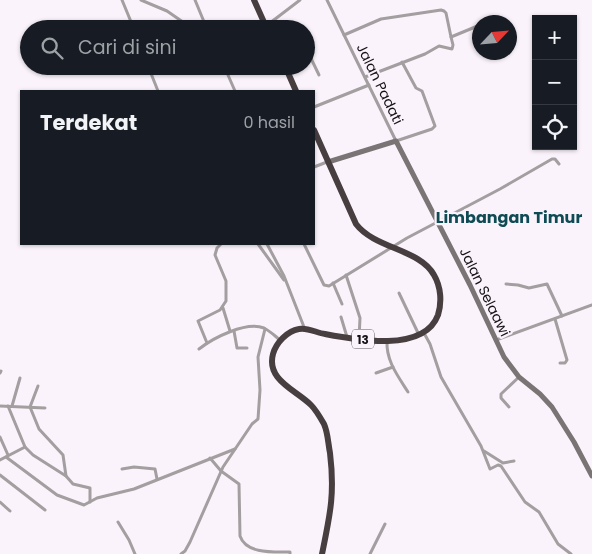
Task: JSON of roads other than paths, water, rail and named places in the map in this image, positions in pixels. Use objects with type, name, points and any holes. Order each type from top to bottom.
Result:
[{"type":"highway","points":[[254,0],[261,20]]},
{"type":"highway","points":[[288,75],[296,90]]},
{"type":"highway","points":[[315,132],[356,224],[368,236],[417,259],[428,267],[434,275],[440,295],[440,307],[435,322],[422,334]]},
{"type":"highway","points":[[305,329],[293,331],[280,340],[273,354],[272,363],[274,372],[280,381],[315,410],[323,422],[328,436],[333,492],[331,516],[322,554]]},
{"type":"highway","name":"13","points":[[305,329],[347,337],[387,341],[405,340],[422,334]]},
{"type":"street","points":[[122,0],[130,20]]},
{"type":"street","points":[[141,0],[167,11],[180,20]]},
{"type":"street","points":[[195,0],[203,20]]},
{"type":"street","points":[[274,20],[300,0]]},
{"type":"street","name":"Jalan Padati","points":[[327,0],[396,141],[434,128],[422,91],[416,88],[402,62]]},
{"type":"street","points":[[344,35],[381,19],[441,10],[446,13],[453,44],[452,48],[439,46],[425,54],[365,77]]},
{"type":"street","points":[[451,37],[472,28]]},
{"type":"street","points":[[315,67],[319,75]]},
{"type":"street","points":[[152,75],[158,90]]},
{"type":"street","points":[[228,75],[235,90]]},
{"type":"street","points":[[315,108],[369,85]]},
{"type":"street","points":[[315,167],[396,141]]},
{"type":"street","name":"Jalan Selaawi","points":[[396,141],[509,365],[519,377],[540,394],[552,407],[592,476]]},
{"type":"street","points":[[304,245],[324,285],[333,284],[391,248],[552,159],[555,159],[558,164]]},
{"type":"street","points":[[207,343],[198,321],[223,308],[226,301],[226,281],[215,256],[216,248],[220,245]]},
{"type":"street","points":[[259,245],[286,282]]},
{"type":"street","points":[[268,245],[286,282],[305,329]]},
{"type":"street","points":[[346,275],[361,322],[359,338]]},
{"type":"street","points":[[333,284],[342,304]]},
{"type":"street","points":[[506,284],[518,284],[529,288],[547,284],[562,316]]},
{"type":"street","points":[[398,293],[430,344],[441,377],[483,450],[490,469],[498,465],[501,466],[525,502],[539,512],[558,544],[571,554]]},
{"type":"street","points":[[496,340],[592,305]]},
{"type":"street","points":[[223,308],[237,348],[247,348]]},
{"type":"street","points":[[341,317],[347,337]]},
{"type":"street","points":[[555,319],[566,360],[565,363],[560,363]]},
{"type":"street","points":[[199,349],[232,331],[258,327],[265,329],[280,340]]},
{"type":"street","points":[[181,554],[186,551],[220,471],[252,424],[258,419],[258,357],[265,329]]},
{"type":"street","points":[[387,341],[386,351],[408,392]]},
{"type":"street","points":[[376,373],[393,367]]},
{"type":"street","points":[[509,407],[501,398],[501,394],[519,377]]},
{"type":"street","points":[[20,378],[10,406],[25,447],[33,455],[66,476],[74,484],[90,488],[90,502]]},
{"type":"street","points":[[38,386],[30,407],[39,429],[63,455],[66,476]]},
{"type":"street","points":[[0,406],[45,408]]},
{"type":"street","points":[[0,437],[7,456],[56,495],[83,505],[134,488],[235,449]]},
{"type":"street","points":[[0,460],[25,447]]},
{"type":"street","points":[[483,450],[503,463],[514,461]]},
{"type":"street","points":[[210,458],[220,471],[239,484],[240,538],[246,546],[254,553],[290,552],[290,554]]},
{"type":"street","points":[[122,469],[134,467],[155,469],[157,478]]},
{"type":"street","points":[[0,475],[45,510]]},
{"type":"street","points":[[0,502],[10,511]]},
{"type":"street","points":[[118,522],[135,554]]},
{"type":"street","points":[[370,554],[385,524]]},
{"type":"district","name":"Limbangan Timur","points":[[509,217]]}]
